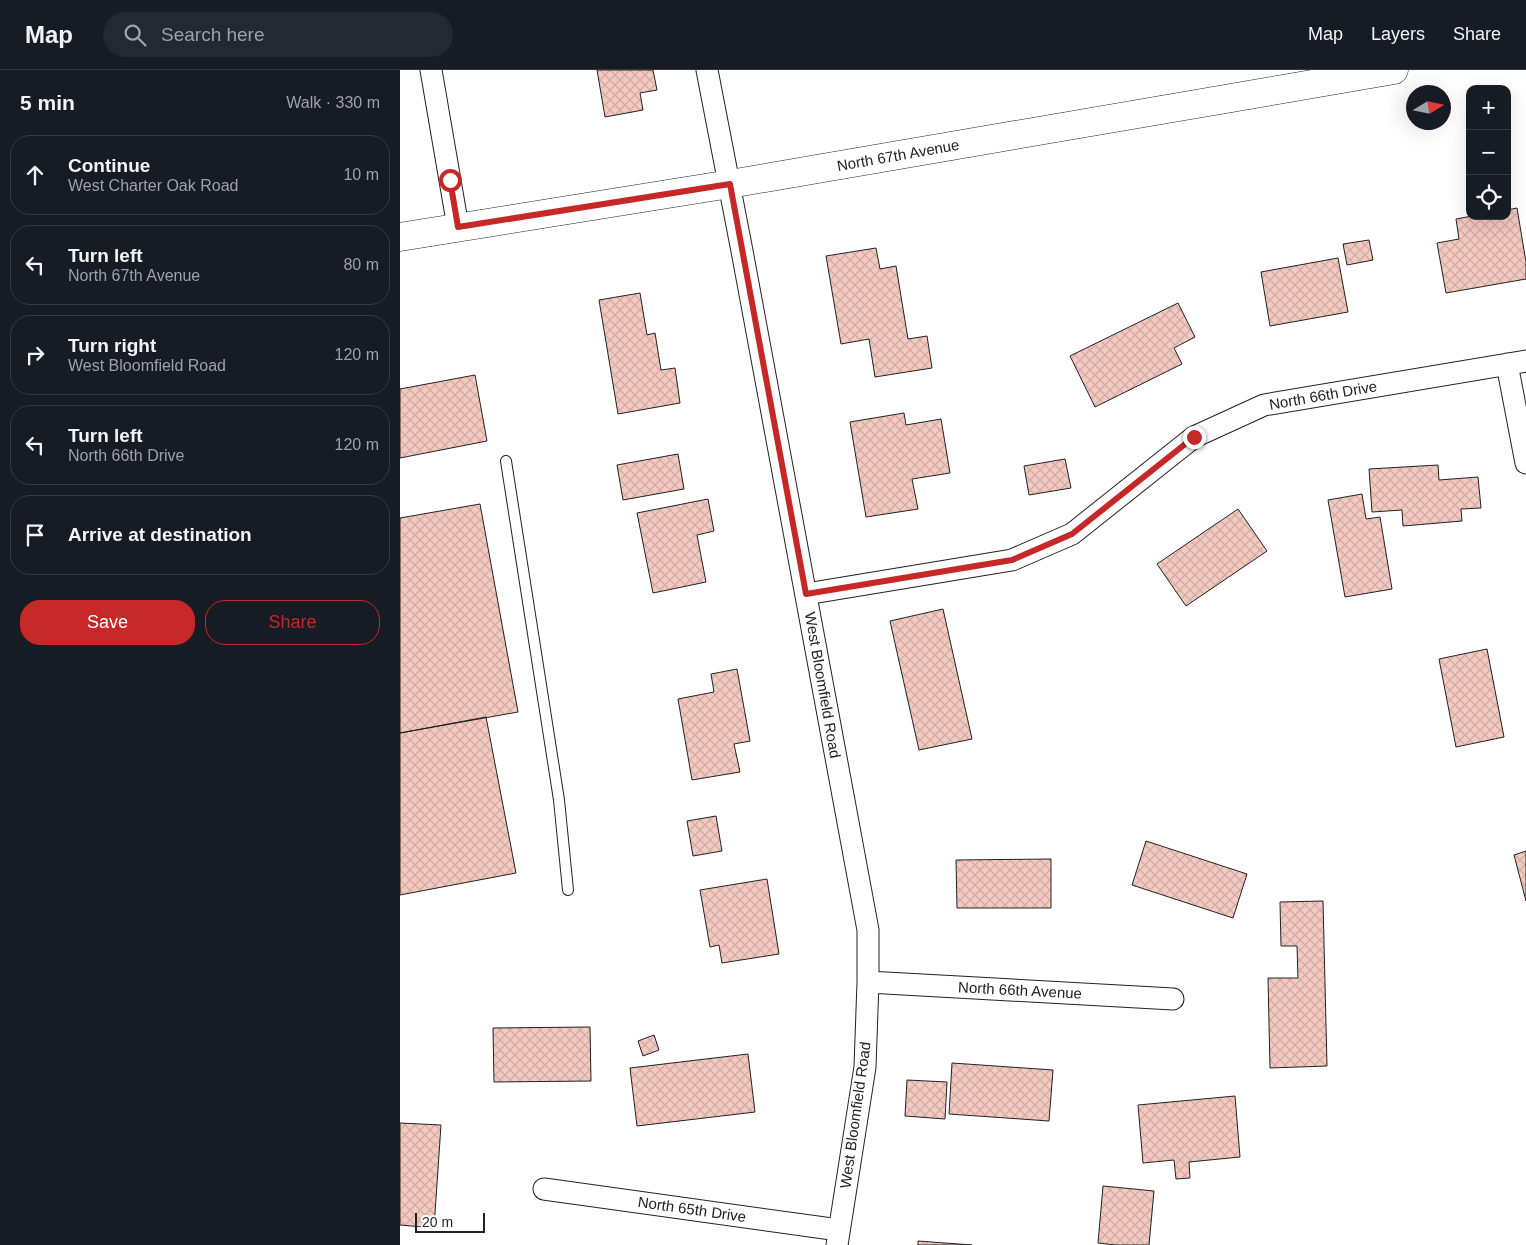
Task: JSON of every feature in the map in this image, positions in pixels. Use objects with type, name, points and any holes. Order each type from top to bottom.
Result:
[{"type":"main road","name":"North 67th Avenue","points":[[400,237],[730,184],[1394,70]]},
{"type":"street","points":[[431,70],[458,227]]},
{"type":"street","name":"West Bloomfield Road","points":[[707,70],[730,184],[868,930],[865,1067],[838,1237]]},
{"type":"street","points":[[1516,362],[1526,463]]},
{"type":"street","name":"North 66th Drive","points":[[806,594],[1012,560],[1072,534],[1194,437],[1264,405],[1516,362]]},
{"type":"street","name":"North 66th Avenue","points":[[868,982],[1173,999]]},
{"type":"street","name":"North 65th Drive","points":[[544,1189],[838,1237]]},
{"type":"lane","points":[[506,461],[559,800],[568,890]]},
{"type":"building","points":[[597,70],[653,70],[657,90],[640,93],[643,110],[605,117]]},
{"type":"building","points":[[1517,208],[1526,262],[1526,279],[1446,293],[1437,243],[1459,239],[1456,219],[1466,217],[1466,220],[1511,220],[1511,209]]},
{"type":"building","points":[[1369,240],[1373,260],[1347,265],[1343,244]]},
{"type":"building","points":[[876,248],[880,269],[896,266],[908,339],[927,336],[932,368],[875,377],[869,339],[841,344],[826,256]]},
{"type":"building","points":[[1338,258],[1348,312],[1270,326],[1261,272]]},
{"type":"building","points":[[640,293],[647,335],[655,333],[661,370],[675,368],[680,403],[618,414],[599,300]]},
{"type":"building","points":[[1178,303],[1195,337],[1174,348],[1182,364],[1095,407],[1070,356]]},
{"type":"building","points":[[475,375],[487,441],[400,458],[400,389]]},
{"type":"building","points":[[904,413],[906,425],[941,419],[950,473],[912,479],[918,509],[866,517],[850,422]]},
{"type":"building","points":[[678,454],[684,489],[623,500],[617,465]]},
{"type":"building","points":[[1065,459],[1071,488],[1029,495],[1024,466]]},
{"type":"building","points":[[1438,465],[1439,480],[1478,477],[1481,508],[1461,509],[1462,521],[1403,526],[1402,510],[1372,512],[1369,469]]},
{"type":"building","points":[[1362,494],[1366,519],[1380,517],[1392,589],[1345,597],[1328,500]]},
{"type":"building","points":[[708,499],[714,531],[697,535],[706,582],[653,593],[637,513]]},
{"type":"building","points":[[480,504],[518,712],[400,733],[400,518]]},
{"type":"building","points":[[1238,509],[1267,551],[1186,606],[1157,564]]},
{"type":"building","points":[[943,609],[972,739],[919,750],[890,621]]},
{"type":"building","points":[[1487,649],[1504,737],[1456,747],[1439,659]]},
{"type":"building","points":[[737,669],[750,741],[734,744],[740,772],[692,780],[678,699],[714,692],[711,674]]},
{"type":"building","points":[[486,717],[516,873],[400,895],[400,733]]},
{"type":"building","points":[[716,816],[722,851],[693,856],[687,821]]},
{"type":"building","points":[[1146,841],[1247,874],[1233,918],[1132,885]]},
{"type":"building","points":[[1526,851],[1526,901],[1514,855]]},
{"type":"building","points":[[1051,859],[1051,908],[957,908],[956,860]]},
{"type":"building","points":[[767,879],[779,954],[722,963],[719,945],[710,947],[700,890]]},
{"type":"building","points":[[1323,901],[1327,1066],[1270,1068],[1268,978],[1298,978],[1297,946],[1281,946],[1280,902]]},
{"type":"building","points":[[590,1027],[591,1081],[494,1082],[493,1028]]},
{"type":"building","points":[[654,1035],[659,1050],[643,1056],[638,1041]]},
{"type":"building","points":[[748,1054],[755,1112],[637,1126],[630,1068]]},
{"type":"building","points":[[952,1063],[1053,1070],[1049,1121],[949,1114]]},
{"type":"building","points":[[907,1080],[947,1082],[945,1119],[905,1116]]},
{"type":"building","points":[[1235,1096],[1240,1157],[1189,1162],[1190,1178],[1176,1179],[1174,1160],[1143,1163],[1138,1105]]},
{"type":"building","points":[[400,1123],[441,1125],[434,1228],[400,1225]]},
{"type":"building","points":[[1103,1186],[1154,1191],[1149,1245],[1098,1243]]},
{"type":"building","points":[[918,1241],[972,1245],[918,1245]]},
{"type":"route","points":[[450,180],[458,227],[730,184],[806,594],[1012,560],[1072,534],[1194,437]]}]
